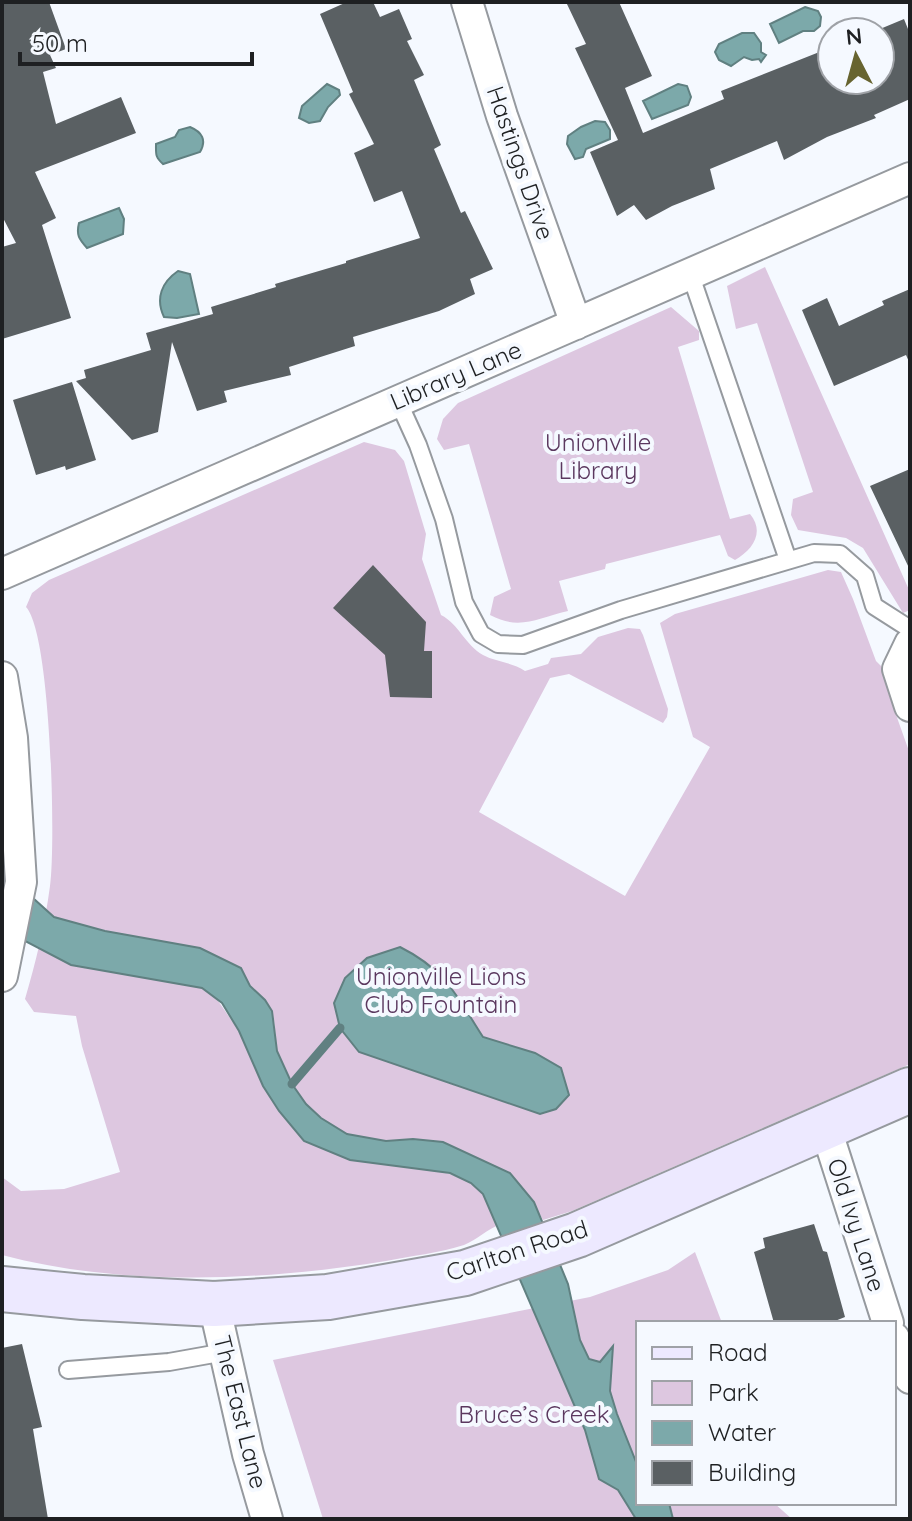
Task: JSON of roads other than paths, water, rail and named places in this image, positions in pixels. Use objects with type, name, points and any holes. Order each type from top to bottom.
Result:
[{"type":"main road","name":"Carlton Road","points":[[2,1289],[214,1304],[328,1297],[465,1273],[577,1235],[910,1090]]},
{"type":"street","name":"Hastings Drive","points":[[467,2],[502,116],[576,324]]},
{"type":"street","name":"Library Lane","points":[[2,574],[910,178]]},
{"type":"street","points":[[910,644],[898,669],[910,706]]},
{"type":"street","points":[[2,677],[12,738],[21,882],[5,962]]},
{"type":"street","name":"Old Ivy Lane","points":[[825,1126],[887,1321]]},
{"type":"street","name":"The East Lane","points":[[214,1304],[248,1454],[267,1519]]},
{"type":"street","points":[[896,1344],[910,1378]]},
{"type":"lane","points":[[690,273],[788,560]]},
{"type":"lane","points":[[398,401],[418,445],[444,519],[464,602],[481,634],[498,644],[523,645],[621,610],[814,553],[840,554],[865,576],[874,606],[910,629]]},
{"type":"lane","points":[[68,1370],[169,1362],[225,1352]]},
{"type":"water","points":[[805,7],[818,11],[820,16],[816,16],[814,31],[803,31],[779,43],[770,24]]},
{"type":"water","points":[[742,33],[754,33],[761,43],[761,52],[766,55],[761,62],[744,57],[731,66],[719,60],[715,52],[719,44]]},
{"type":"water","points":[[327,84],[339,90],[340,95],[320,121],[309,123],[299,118],[302,106]]},
{"type":"water","points":[[678,84],[687,86],[691,97],[688,105],[652,119],[643,101]]},
{"type":"water","points":[[595,121],[605,122],[610,130],[610,139],[586,149],[583,157],[575,159],[567,144],[568,136]]},
{"type":"water","points":[[190,127],[202,137],[200,152],[163,164],[156,155],[156,144]]},
{"type":"water","points":[[119,208],[124,219],[123,234],[87,248],[79,237],[79,223]]},
{"type":"water","points":[[178,271],[190,274],[199,314],[164,317],[160,297],[168,280]]},
{"type":"water","points":[[2,870],[54,917],[105,931],[200,948],[241,968],[250,986],[265,1000],[272,1011],[277,1051],[292,1084],[321,1118],[347,1134],[386,1141],[413,1139],[443,1142],[510,1173],[534,1202],[568,1284],[580,1340],[589,1359],[600,1362],[613,1346],[610,1391],[636,1462],[636,1505],[670,1505],[673,1519],[636,1519],[618,1490],[599,1479],[585,1430],[483,1194],[471,1183],[450,1173],[350,1160],[304,1141],[263,1086],[239,1031],[222,1003],[202,988],[71,965],[2,929]]},
{"type":"water","points":[[400,947],[429,965],[449,985],[483,1037],[535,1053],[561,1068],[569,1095],[556,1109],[540,1114],[359,1052],[340,1028],[334,1003],[345,978],[367,958]]},
{"type":"waterway","points":[[292,1084],[340,1028]]},
{"type":"park label","name":"Unionville Library","points":[[598,457]]},
{"type":"park label","name":"Unionville Lions Club Fountain","points":[[441,991]]},
{"type":"park label","name":"Bruce’s Creek","points":[[534,1415]]}]
